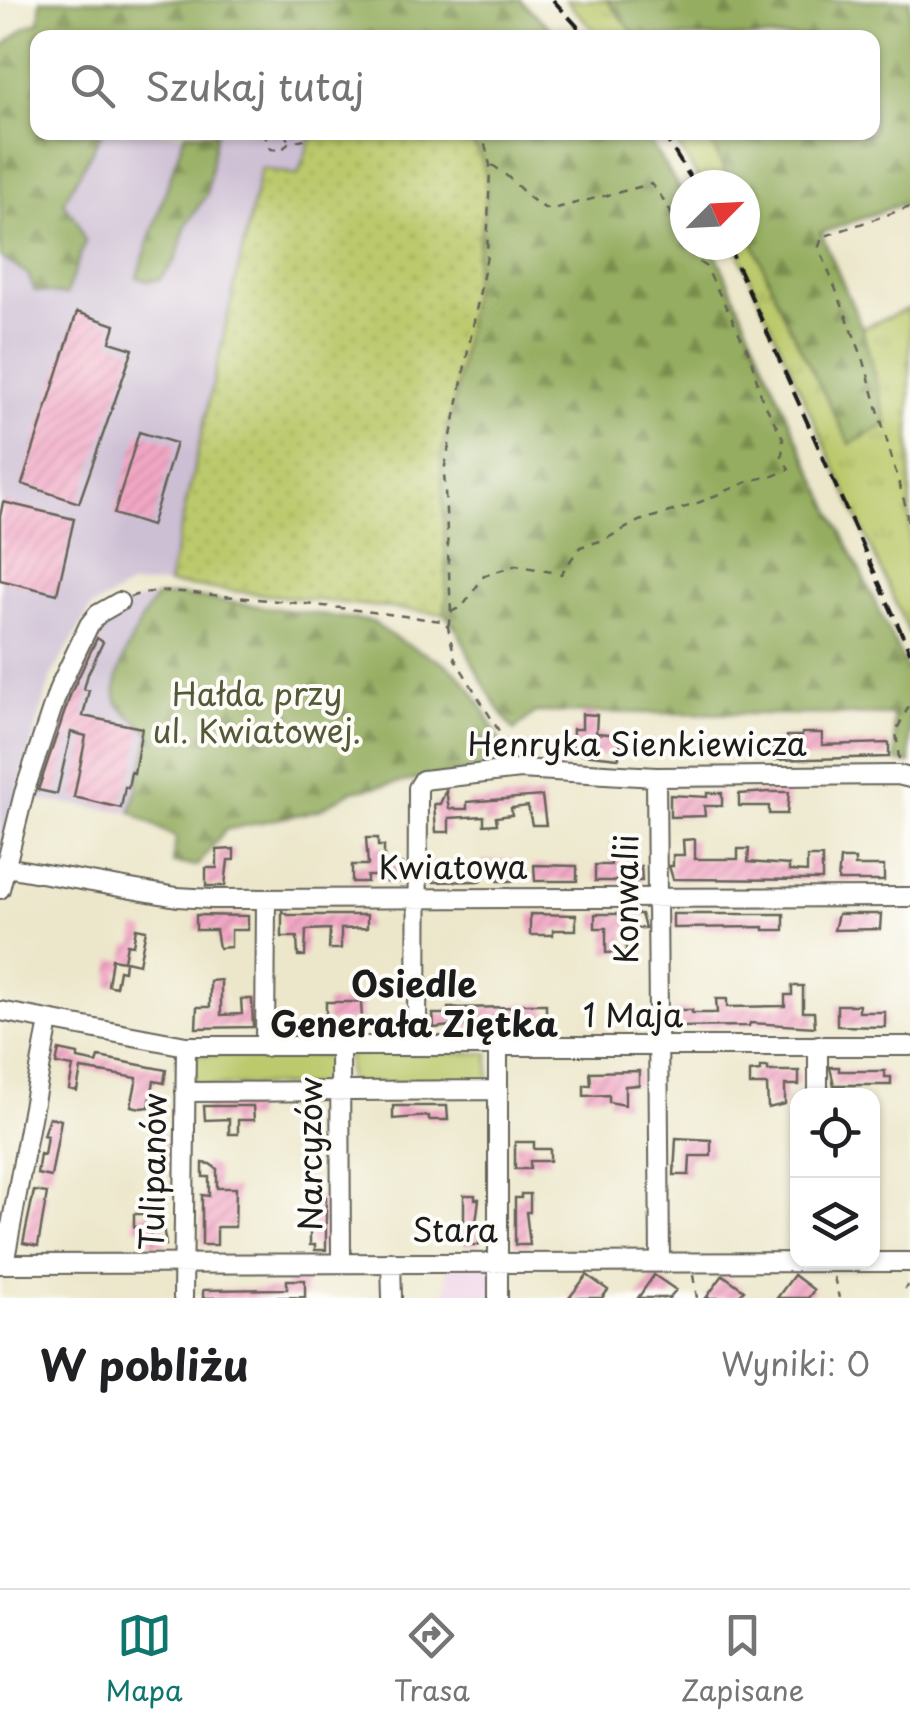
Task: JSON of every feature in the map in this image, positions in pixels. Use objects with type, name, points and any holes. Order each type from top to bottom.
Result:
[{"type":"street","points":[[0,889],[24,793],[58,688],[90,625],[98,614],[119,602]]},
{"type":"street","name":"Henryka Sienkiewicza","points":[[418,899],[418,788],[423,780],[520,769],[656,777],[906,777]]},
{"type":"street","name":"Konwalii","points":[[656,777],[660,1261]]},
{"type":"street","name":"Kwiatowa","points":[[3,866],[177,897],[910,897]]},
{"type":"street","points":[[265,1046],[266,899]]},
{"type":"street","points":[[418,899],[418,1046]]},
{"type":"street","name":"1 Maja","points":[[0,1011],[186,1046],[910,1046]]},
{"type":"street","points":[[2,1264],[48,1021]]},
{"type":"street","name":"Tulipanów","points":[[184,1298],[186,1046]]},
{"type":"street","name":"Narcyzów","points":[[340,1046],[342,1261]]},
{"type":"street","points":[[818,1046],[818,1088]]},
{"type":"street","points":[[498,1047],[498,1298]]},
{"type":"street","points":[[185,1092],[497,1090]]},
{"type":"street","points":[[391,1261],[392,1298]]},
{"type":"street","name":"Stara","points":[[2,1264],[790,1261]]},
{"type":"street","name":"Stara","points":[[880,1262],[910,1262]]},
{"type":"path","points":[[267,140],[272,149],[282,150],[288,142],[299,140]]},
{"type":"path","points":[[484,140],[490,165],[486,256],[444,471],[452,612],[448,627],[455,659],[520,769]]},
{"type":"path","points":[[490,165],[509,175],[534,203],[549,210],[652,184],[670,210]]},
{"type":"path","points":[[910,207],[822,238],[820,246],[864,361],[905,504],[910,539]]},
{"type":"path","points":[[452,612],[464,606],[484,576],[516,564],[561,574],[580,546],[604,540],[638,521],[715,498],[789,468],[782,456],[783,438],[762,399],[743,338],[706,266],[697,260]]},
{"type":"path","points":[[119,602],[150,592],[228,597],[372,611],[440,621],[448,627]]},
{"type":"path","points":[[906,777],[896,731],[910,704]]},
{"type":"path","points":[[692,1271],[698,1298]]},
{"type":"path","points":[[834,1277],[839,1298]]},
{"type":"shaded area","points":[[98,140],[183,140],[137,277],[176,260],[186,225],[207,194],[215,140],[310,140],[298,175],[261,168],[168,584],[130,586],[91,608],[51,677],[0,857],[0,257],[28,274],[76,219],[63,203]]},
{"type":"shaded area","points":[[156,597],[143,616],[116,696],[118,705],[151,733],[131,812],[28,799],[58,702],[90,634],[106,615],[140,599]]},
{"type":"shaded area","points":[[447,1264],[495,1264],[495,1298],[446,1298]]},
{"type":"green space","points":[[41,0],[520,0],[552,30],[30,30],[30,140],[98,140],[63,203],[76,219],[85,242],[66,295],[35,291],[28,274],[0,257],[0,48],[26,27],[39,22]]},
{"type":"green space","points":[[566,0],[607,0],[631,30],[594,30]]},
{"type":"green space","points":[[607,0],[910,0],[910,201],[821,233],[862,328],[887,424],[850,444],[784,316],[760,258],[760,170],[724,170],[711,140],[880,140],[880,30],[631,30]]},
{"type":"green space","points":[[183,140],[215,140],[207,194],[186,225],[176,260],[160,279],[147,281],[137,277]]},
{"type":"green space","points":[[310,140],[468,140],[483,163],[487,190],[455,396],[441,455],[447,598],[444,614],[168,584],[261,168],[298,175]]},
{"type":"green space","points":[[467,140],[648,140],[670,174],[670,260],[719,260],[801,447],[910,676],[910,764],[896,761],[893,715],[535,712],[514,731],[482,680],[458,631],[444,614],[447,598],[441,455],[455,396],[487,190]]},
{"type":"green space","points":[[675,140],[711,140],[724,170],[693,170]]},
{"type":"green space","points":[[760,258],[784,316],[886,424],[862,328],[910,308],[910,635],[742,260]]},
{"type":"green space","name":"Hałda przy ul. Kwiatowej.","points":[[178,595],[373,622],[457,673],[483,710],[510,763],[352,791],[319,810],[225,830],[197,866],[173,863],[176,838],[131,812],[151,733],[120,706],[116,683],[126,652],[156,597]]},
{"type":"green space","points":[[348,1053],[489,1053],[489,1085],[348,1085]]},
{"type":"green space","points":[[194,1054],[335,1055],[335,1086],[193,1085]]},
{"type":"building","points":[[77,312],[115,325],[110,342],[133,349],[79,503],[22,484]]},
{"type":"building","points":[[139,432],[176,443],[151,526],[114,514]]},
{"type":"building","points":[[3,502],[74,519],[57,594],[0,580]]},
{"type":"building","points":[[97,638],[103,642],[88,674],[83,716],[142,728],[134,773],[131,772],[128,788],[125,787],[121,808],[74,797],[86,736],[71,732],[57,794],[38,790],[71,693]]},
{"type":"building","points":[[582,714],[597,715],[596,733],[621,735],[619,758],[572,753],[573,729],[582,729]]},
{"type":"building","points":[[822,733],[822,745],[889,743],[889,757],[773,760],[773,740],[787,740],[787,736]]},
{"type":"building","points":[[446,790],[449,809],[467,809],[467,802],[542,796],[546,825],[532,825],[528,806],[511,808],[512,815],[496,817],[497,824],[484,825],[484,816],[449,818],[449,832],[436,832],[434,804],[440,804]]},
{"type":"building","points":[[789,792],[787,814],[769,814],[769,806],[739,806],[739,794]]},
{"type":"building","points":[[707,793],[722,793],[722,806],[704,806],[705,816],[670,817],[670,795],[707,797]]},
{"type":"building","points":[[366,838],[378,838],[378,846],[384,846],[384,865],[402,864],[403,882],[387,882],[386,876],[367,876],[367,882],[352,882],[352,865],[368,865]]},
{"type":"building","points":[[695,839],[695,859],[738,859],[738,849],[749,849],[748,862],[789,865],[789,871],[807,872],[807,857],[822,857],[822,880],[673,879],[669,866],[673,866],[673,855],[684,855],[683,840]]},
{"type":"building","points":[[611,841],[625,842],[625,866],[641,866],[642,881],[595,881],[595,865],[611,865]]},
{"type":"building","points":[[234,849],[234,860],[228,860],[225,886],[206,886],[206,868],[217,868],[217,850]]},
{"type":"building","points":[[840,859],[855,859],[855,866],[884,866],[884,881],[838,881]]},
{"type":"building","points":[[513,860],[514,881],[498,881],[498,871],[481,871],[481,881],[434,882],[434,865]]},
{"type":"building","points":[[534,865],[577,866],[577,881],[535,881]]},
{"type":"building","points":[[282,911],[288,915],[367,915],[367,928],[341,929],[341,949],[329,949],[330,929],[306,930],[305,956],[298,956],[297,937],[282,937]]},
{"type":"building","points":[[530,914],[576,915],[576,930],[530,935]]},
{"type":"building","points":[[595,914],[641,914],[645,928],[626,930],[626,952],[606,953],[606,928],[595,928]]},
{"type":"building","points":[[673,914],[784,914],[784,930],[673,928]]},
{"type":"building","points":[[838,914],[881,914],[880,929],[834,930]]},
{"type":"building","points":[[196,915],[248,916],[248,930],[231,930],[231,947],[219,948],[216,930],[196,930]]},
{"type":"building","points":[[136,928],[146,930],[139,964],[125,961],[116,987],[108,985],[112,959],[124,961]]},
{"type":"building","points":[[221,980],[221,1015],[242,1014],[241,999],[252,999],[253,1027],[196,1028],[197,1007],[210,1007],[210,981]]},
{"type":"building","points":[[792,986],[803,986],[803,1012],[814,1012],[815,1027],[750,1023],[674,1027],[674,1010],[717,1013],[716,999],[727,999],[727,1007],[785,1006],[785,995],[792,995]]},
{"type":"building","points":[[326,1002],[361,1002],[362,1020],[326,1022]]},
{"type":"building","points":[[546,1004],[546,1027],[498,1027],[498,1019],[481,1019],[481,1028],[466,1028],[466,1024],[434,1028],[433,1014],[449,1014],[448,1008]]},
{"type":"building","points":[[837,1005],[859,1005],[859,1012],[885,1012],[885,1027],[837,1026]]},
{"type":"building","points":[[59,1050],[97,1063],[99,1057],[166,1070],[164,1083],[154,1081],[149,1107],[141,1108],[131,1106],[137,1078],[81,1069],[77,1091],[69,1089],[73,1067],[56,1064]]},
{"type":"building","points":[[760,1067],[768,1067],[768,1071],[799,1071],[799,1085],[785,1085],[785,1104],[768,1108],[767,1085],[750,1085],[750,1072],[760,1071]]},
{"type":"building","points":[[830,1067],[839,1067],[839,1071],[885,1071],[885,1077],[891,1077],[891,1085],[834,1085]]},
{"type":"building","points":[[639,1071],[639,1085],[625,1086],[625,1105],[609,1102],[609,1095],[584,1096],[584,1085],[591,1085],[590,1072]]},
{"type":"building","points":[[204,1106],[253,1106],[254,1120],[238,1120],[238,1134],[229,1134],[229,1119],[205,1120]]},
{"type":"building","points":[[393,1106],[447,1106],[448,1120],[429,1120],[429,1116],[393,1119]]},
{"type":"building","points":[[49,1117],[61,1120],[51,1177],[37,1174]]},
{"type":"building","points":[[166,1135],[167,1169],[151,1169],[152,1136]]},
{"type":"building","points":[[676,1138],[711,1140],[711,1156],[690,1156],[689,1175],[674,1175]]},
{"type":"building","points":[[515,1142],[534,1142],[534,1149],[550,1149],[550,1161],[530,1161],[530,1169],[515,1169]]},
{"type":"building","points":[[203,1163],[217,1169],[217,1188],[236,1188],[235,1227],[217,1227],[217,1245],[202,1245],[202,1195],[209,1196],[209,1177],[203,1177]]},
{"type":"building","points":[[34,1191],[47,1193],[38,1246],[23,1243]]},
{"type":"building","points":[[521,1194],[530,1194],[530,1212],[526,1212],[530,1245],[515,1245],[515,1198],[521,1198]]},
{"type":"building","points":[[464,1195],[479,1199],[475,1231],[479,1231],[479,1245],[464,1245]]},
{"type":"building","points":[[310,1197],[326,1197],[326,1250],[315,1250],[315,1245],[310,1245]]},
{"type":"building","points":[[134,1214],[161,1214],[166,1245],[150,1245],[151,1230],[134,1227]]},
{"type":"building","points":[[587,1275],[608,1290],[602,1298],[569,1298]]},
{"type":"building","points":[[654,1275],[676,1290],[669,1298],[638,1298]]},
{"type":"building","points":[[723,1275],[744,1290],[737,1298],[706,1298]]},
{"type":"building","points":[[794,1275],[814,1290],[808,1298],[777,1298]]},
{"type":"building","points":[[287,1280],[305,1280],[305,1297],[203,1298],[203,1290],[287,1289]]},
{"type":"railway","points":[[553,0],[581,30]]},
{"type":"railway","points":[[667,140],[686,170]]},
{"type":"railway","points":[[735,260],[910,652]]},
{"type":"district","name":"Osiedle Generała Ziętka","points":[[414,1005]]}]
